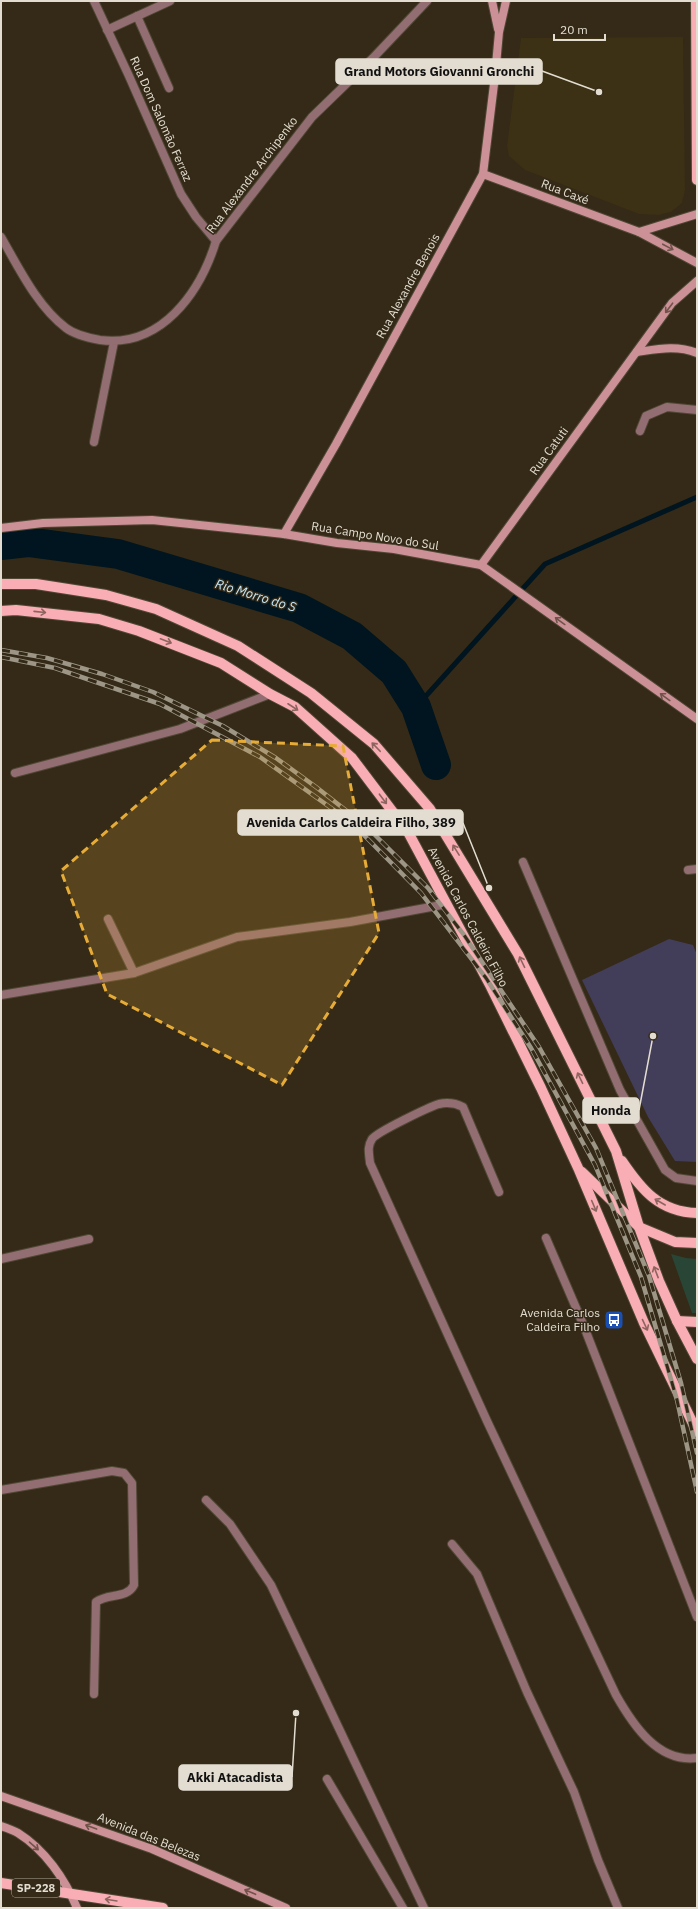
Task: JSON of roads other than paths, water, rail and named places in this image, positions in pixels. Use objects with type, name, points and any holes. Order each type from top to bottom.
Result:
[{"type":"main road","points":[[696,1],[697,180]]},
{"type":"main road","name":"Avenida Carlos Caldeira Filho","points":[[1,584],[36,584],[106,595],[156,609],[238,646],[311,693],[374,744],[430,809],[518,954],[616,1151],[639,1227],[677,1321],[697,1359]]},
{"type":"main road","name":"Avenida Carlos Caldeira Filho","points":[[1,611],[16,610],[99,618],[139,631],[221,663],[270,694],[295,707],[352,758],[408,832],[448,904],[541,1088],[579,1170],[644,1323],[697,1432]]},
{"type":"main road","points":[[616,1151],[639,1186],[655,1199],[667,1206],[685,1212],[697,1213]]},
{"type":"main road","points":[[579,1170],[639,1227],[675,1242],[697,1243]]},
{"type":"main road","points":[[677,1321],[697,1322]]},
{"type":"main road","name":"SP-228","points":[[1,1883],[163,1908]]},
{"type":"street","name":"Rua Dom Salomão Ferraz","points":[[94,1],[181,194],[196,217],[216,241]]},
{"type":"street","points":[[107,30],[170,1]]},
{"type":"street","name":"Rua Alexandre Archipenko","points":[[1,237],[45,307],[66,329],[88,338],[114,342],[148,333],[171,318],[195,289],[210,262],[216,241],[312,117],[373,58],[427,1]]},
{"type":"street","name":"Rua Alexandre Benois","points":[[492,1],[498,32]]},
{"type":"street","name":"Rua Alexandre Benois","points":[[284,534],[336,444],[483,174],[495,76],[498,32],[506,1]]},
{"type":"street","points":[[137,16],[169,88]]},
{"type":"street","name":"Rua Caxé","points":[[483,174],[640,232],[697,262]]},
{"type":"street","points":[[640,232],[697,214]]},
{"type":"street","name":"Rua Catuti","points":[[481,565],[672,303],[697,281]]},
{"type":"street","points":[[94,442],[114,342]]},
{"type":"street","points":[[637,352],[668,348],[686,348],[697,353]]},
{"type":"street","points":[[640,431],[646,416],[668,407],[697,410]]},
{"type":"street","name":"Rua Campo Novo do Sul","points":[[1,528],[43,523],[152,520],[284,534],[337,543],[394,549],[481,565],[697,719]]},
{"type":"street","points":[[15,774],[180,729],[270,694]]},
{"type":"street","points":[[523,862],[620,1090],[665,1170],[676,1178],[697,1181]]},
{"type":"street","points":[[688,870],[697,869]]},
{"type":"street","points":[[1,995],[134,973],[237,937],[350,922],[448,904]]},
{"type":"street","points":[[108,919],[134,973]]},
{"type":"street","points":[[499,1192],[463,1107],[454,1103],[439,1104],[394,1125],[373,1137],[368,1147],[370,1163],[487,1421],[616,1695],[631,1721],[664,1753],[690,1759],[697,1758]]},
{"type":"street","points":[[546,1238],[586,1331],[697,1617]]},
{"type":"street","points":[[1,1259],[89,1240]]},
{"type":"street","points":[[1,1490],[112,1471],[124,1473],[132,1483],[134,1585],[132,1590],[125,1594],[101,1599],[96,1602],[94,1694]]},
{"type":"street","points":[[206,1500],[230,1524],[271,1585],[424,1908]]},
{"type":"street","points":[[452,1544],[476,1574],[527,1692],[574,1792],[598,1860],[618,1908]]},
{"type":"street","points":[[327,1779],[403,1908]]},
{"type":"street","name":"Avenida das Belezas","points":[[1,1796],[152,1849],[286,1908]]},
{"type":"street","points":[[1,1826],[18,1833],[48,1858],[70,1893],[77,1908]]},
{"type":"waterway","points":[[416,707],[545,564],[697,497]]},
{"type":"waterway","name":"Rio Morro do S","points":[[1,545],[28,542],[118,554],[299,608],[352,636],[394,672],[416,707],[436,765]]},
{"type":"railway","points":[[1,650],[47,658],[102,674],[153,692],[223,726],[276,758],[366,826],[428,888],[464,935],[539,1047],[596,1148],[649,1276],[681,1383],[697,1453]]},
{"type":"railway","points":[[1,657],[55,668],[160,704],[260,757],[352,823],[421,893],[486,978],[531,1048],[595,1165],[641,1277],[677,1400],[697,1492]]},
{"type":"place","name":"Grand Motors Giovanni Gronchi","points":[[599,92]]},
{"type":"place","name":"Avenida Carlos Caldeira Filho, 389","points":[[489,888]]},
{"type":"place","name":"Honda","points":[[653,1036]]},
{"type":"place","name":"Avenida Carlos Caldeira Filho","points":[[614,1320]]},
{"type":"place","name":"Akki Atacadista","points":[[296,1713]]}]
